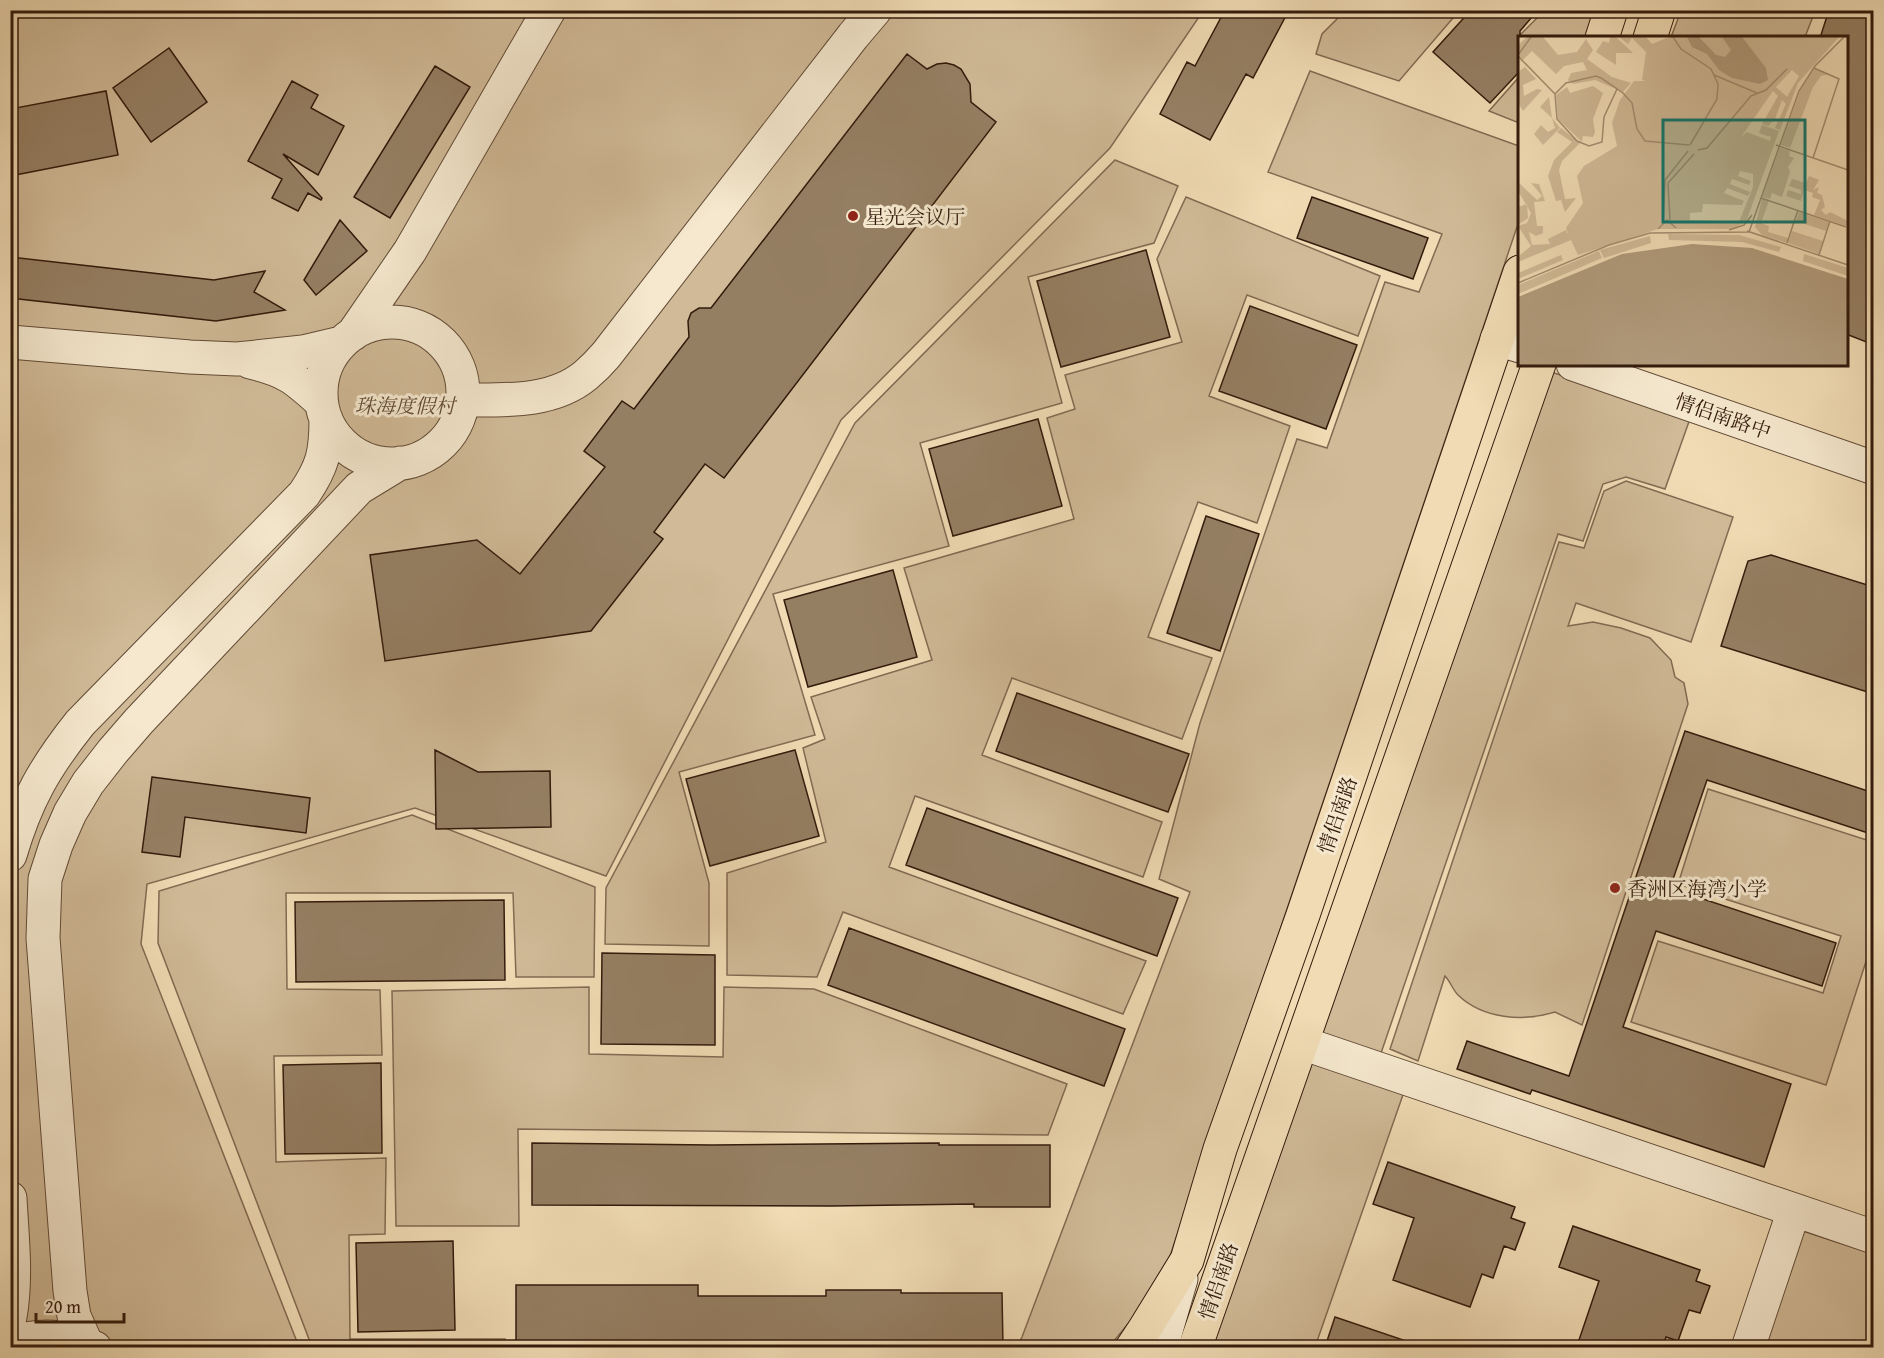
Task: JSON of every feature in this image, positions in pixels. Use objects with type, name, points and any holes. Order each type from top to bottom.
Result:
[{"type":"highway","points":[[1603,36],[1611,10]]},
{"type":"highway","points":[[1651,36],[1659,10]]},
{"type":"highway","name":"情侣南路","points":[[1132,1347],[1187,1260],[1220,1149],[1508,343],[1518,284]]},
{"type":"highway","name":"情侣南路","points":[[1195,1347],[1538,366]]},
{"type":"street","points":[[10,855],[35,788],[80,723],[304,494],[315,478],[326,445],[322,380],[329,360],[410,251],[549,10]]},
{"type":"street","points":[[463,400],[508,400],[532,397],[569,387],[585,376],[606,355],[875,10]]},
{"type":"street","points":[[410,251],[406,279],[407,298],[411,313],[421,328]]},
{"type":"street","points":[[10,342],[237,359],[303,352],[347,338],[369,326],[386,322],[404,323],[434,335],[454,357],[462,378],[463,400],[460,416],[453,430],[430,453],[416,460],[382,463],[364,458],[348,448],[335,435],[324,410],[297,379],[273,367],[237,359]]},
{"type":"street","name":"情侣南路中","points":[[1579,366],[1874,468]]},
{"type":"street","points":[[90,1345],[74,1316],[70,1291],[43,938],[45,879],[56,845],[70,813],[88,783],[139,721],[359,488],[400,463]]},
{"type":"street","points":[[1302,1042],[1874,1237]]},
{"type":"street","points":[[10,1198],[14,1266],[14,1297],[10,1317]]},
{"type":"street","points":[[1748,1347],[1794,1210]]},
{"type":"street","points":[[1161,1347],[1187,1260]]},
{"type":"street","points":[[10,1343],[42,1337],[64,1338],[90,1345]]},
{"type":"green space","points":[[1681,10],[1815,11],[1805,36],[1671,36]]},
{"type":"green space","name":"珠海度假村","points":[[10,11],[1203,11],[1110,148],[841,420],[606,876],[415,808],[147,884],[141,944],[299,1347],[11,1347]]},
{"type":"green space","points":[[1345,11],[1459,11],[1399,81],[1316,54],[1322,34]]},
{"type":"green space","points":[[1544,11],[1600,11],[1591,36],[1519,36]]},
{"type":"green space","points":[[1310,71],[1518,146],[1518,224],[1170,1256],[1132,1319],[1109,1347],[1016,1348],[1190,892],[1159,879],[1200,723],[1297,439],[1327,448],[1385,282],[1419,292],[1442,234],[1268,172]]},
{"type":"green space","points":[[1518,78],[1518,123],[1489,111]]},
{"type":"green space","points":[[1115,160],[1178,186],[1154,243],[1028,277],[1062,403],[920,443],[949,546],[773,594],[815,735],[679,772],[709,883],[709,946],[605,944],[606,888],[855,423]]},
{"type":"green space","points":[[1186,197],[1380,276],[1358,336],[1247,295],[1209,396],[1290,426],[1257,523],[1198,502],[1148,637],[1212,658],[1182,739],[1012,678],[982,755],[1162,822],[1143,877],[915,796],[889,867],[1146,961],[1123,1014],[843,912],[817,977],[727,975],[727,873],[826,842],[803,748],[825,739],[811,697],[932,660],[904,568],[1074,519],[1047,418],[1075,409],[1065,375],[1182,342],[1157,259]]},
{"type":"green space","points":[[1551,372],[1691,416],[1665,489],[1626,477],[1603,484],[1583,541],[1558,534],[1379,1059],[1317,1036]]},
{"type":"green space","points":[[1626,481],[1733,517],[1691,642],[1576,603],[1568,626],[1593,622],[1650,638],[1671,660],[1675,677],[1684,683],[1688,704],[1582,1025],[1555,1012],[1530,1017],[1491,1014],[1468,1003],[1458,995],[1445,976],[1418,1061],[1390,1049],[1559,542],[1584,548],[1604,491]]},
{"type":"green space","points":[[1708,789],[1873,842],[1873,940],[1826,1085],[1631,1022],[1658,941],[1823,993],[1841,936],[1678,884]]},
{"type":"green space","points":[[412,815],[595,887],[594,977],[516,977],[513,893],[286,893],[287,989],[380,990],[382,1055],[274,1056],[276,1162],[386,1158],[385,1234],[349,1235],[350,1339],[505,1339],[505,1347],[312,1347],[158,943],[159,891]]},
{"type":"green space","points":[[589,987],[589,1054],[723,1057],[724,987],[814,989],[1067,1084],[1048,1135],[518,1129],[519,1226],[396,1226],[392,991]]},
{"type":"green space","points":[[1308,1057],[1405,1089],[1315,1347],[1205,1348]]},
{"type":"green space","points":[[1800,1230],[1873,1254],[1873,1347],[1761,1348]]},
{"type":"building","points":[[1225,10],[1289,10],[1253,78],[1246,74],[1210,140],[1160,114],[1187,62],[1195,66]]},
{"type":"building","points":[[1471,10],[1538,10],[1518,36],[1518,73],[1490,103],[1433,52]]},
{"type":"building","points":[[1829,10],[1874,10],[1874,345],[1848,335],[1848,36],[1821,36]]},
{"type":"building","points":[[169,48],[207,102],[151,142],[113,88]]},
{"type":"building","name":"星光会议厅","points":[[907,54],[927,69],[946,63],[961,69],[970,84],[971,102],[996,122],[724,478],[705,464],[654,532],[663,539],[591,631],[385,661],[370,555],[477,540],[520,574],[605,467],[584,451],[622,401],[634,409],[689,337],[688,321],[691,313],[699,308],[711,308]]},
{"type":"building","points":[[435,66],[470,87],[390,218],[354,197]]},
{"type":"building","points":[[292,81],[318,95],[311,108],[344,126],[318,175],[283,154],[322,198],[321,200],[308,193],[298,211],[272,198],[282,179],[248,161]]},
{"type":"building","points":[[106,91],[118,155],[10,176],[10,109]]},
{"type":"building","points":[[1312,197],[1428,238],[1413,279],[1297,238]]},
{"type":"building","points":[[340,220],[367,251],[316,295],[304,280]]},
{"type":"building","points":[[1146,250],[1170,337],[1061,367],[1037,281]]},
{"type":"building","points":[[10,257],[214,280],[265,271],[254,292],[285,310],[216,321],[10,298]]},
{"type":"building","points":[[1250,306],[1357,345],[1326,429],[1219,391]]},
{"type":"building","points":[[1038,419],[1062,506],[953,536],[929,449]]},
{"type":"building","points":[[1206,516],[1259,534],[1220,651],[1167,633]]},
{"type":"building","points":[[1771,555],[1874,587],[1874,694],[1721,646],[1748,561]]},
{"type":"building","points":[[893,570],[917,657],[808,687],[784,600]]},
{"type":"building","points":[[1017,693],[1189,754],[1168,812],[996,751]]},
{"type":"building","points":[[1685,731],[1874,793],[1874,835],[1707,780],[1670,888],[1836,943],[1822,986],[1656,931],[1623,1027],[1791,1084],[1764,1167],[1532,1090],[1530,1094],[1457,1069],[1467,1041],[1569,1076]]},
{"type":"building","points":[[435,750],[478,772],[550,771],[551,827],[436,829]]},
{"type":"building","points":[[795,750],[819,836],[710,866],[686,779]]},
{"type":"building","points":[[152,777],[310,798],[306,833],[185,817],[180,857],[142,852]]},
{"type":"building","points":[[927,808],[1178,898],[1157,956],[906,865]]},
{"type":"building","points":[[504,900],[505,980],[296,982],[295,902]]},
{"type":"building","points":[[849,928],[1125,1029],[1104,1086],[828,985]]},
{"type":"building","points":[[602,953],[715,955],[715,1045],[601,1044]]},
{"type":"building","points":[[381,1063],[382,1153],[285,1154],[283,1065]]},
{"type":"building","points":[[532,1143],[1050,1145],[1050,1207],[974,1207],[974,1204],[532,1205]]},
{"type":"building","points":[[1388,1162],[1515,1207],[1511,1218],[1525,1223],[1515,1250],[1504,1246],[1493,1278],[1482,1274],[1470,1307],[1393,1280],[1414,1218],[1373,1204]]},
{"type":"building","points":[[1573,1226],[1700,1270],[1696,1281],[1710,1286],[1700,1313],[1689,1310],[1678,1341],[1666,1337],[1663,1347],[1590,1347],[1578,1343],[1599,1281],[1559,1267]]},
{"type":"building","points":[[453,1241],[455,1330],[358,1332],[356,1243]]},
{"type":"building","points":[[516,1285],[698,1285],[698,1296],[826,1296],[826,1290],[1002,1293],[1003,1347],[516,1347]]},
{"type":"building","points":[[1335,1317],[1412,1343],[1411,1347],[1325,1347]]},
{"type":"place","name":"星光会议厅","points":[[853,216]]},
{"type":"place","name":"香洲区海湾小学","points":[[1615,888]]}]
